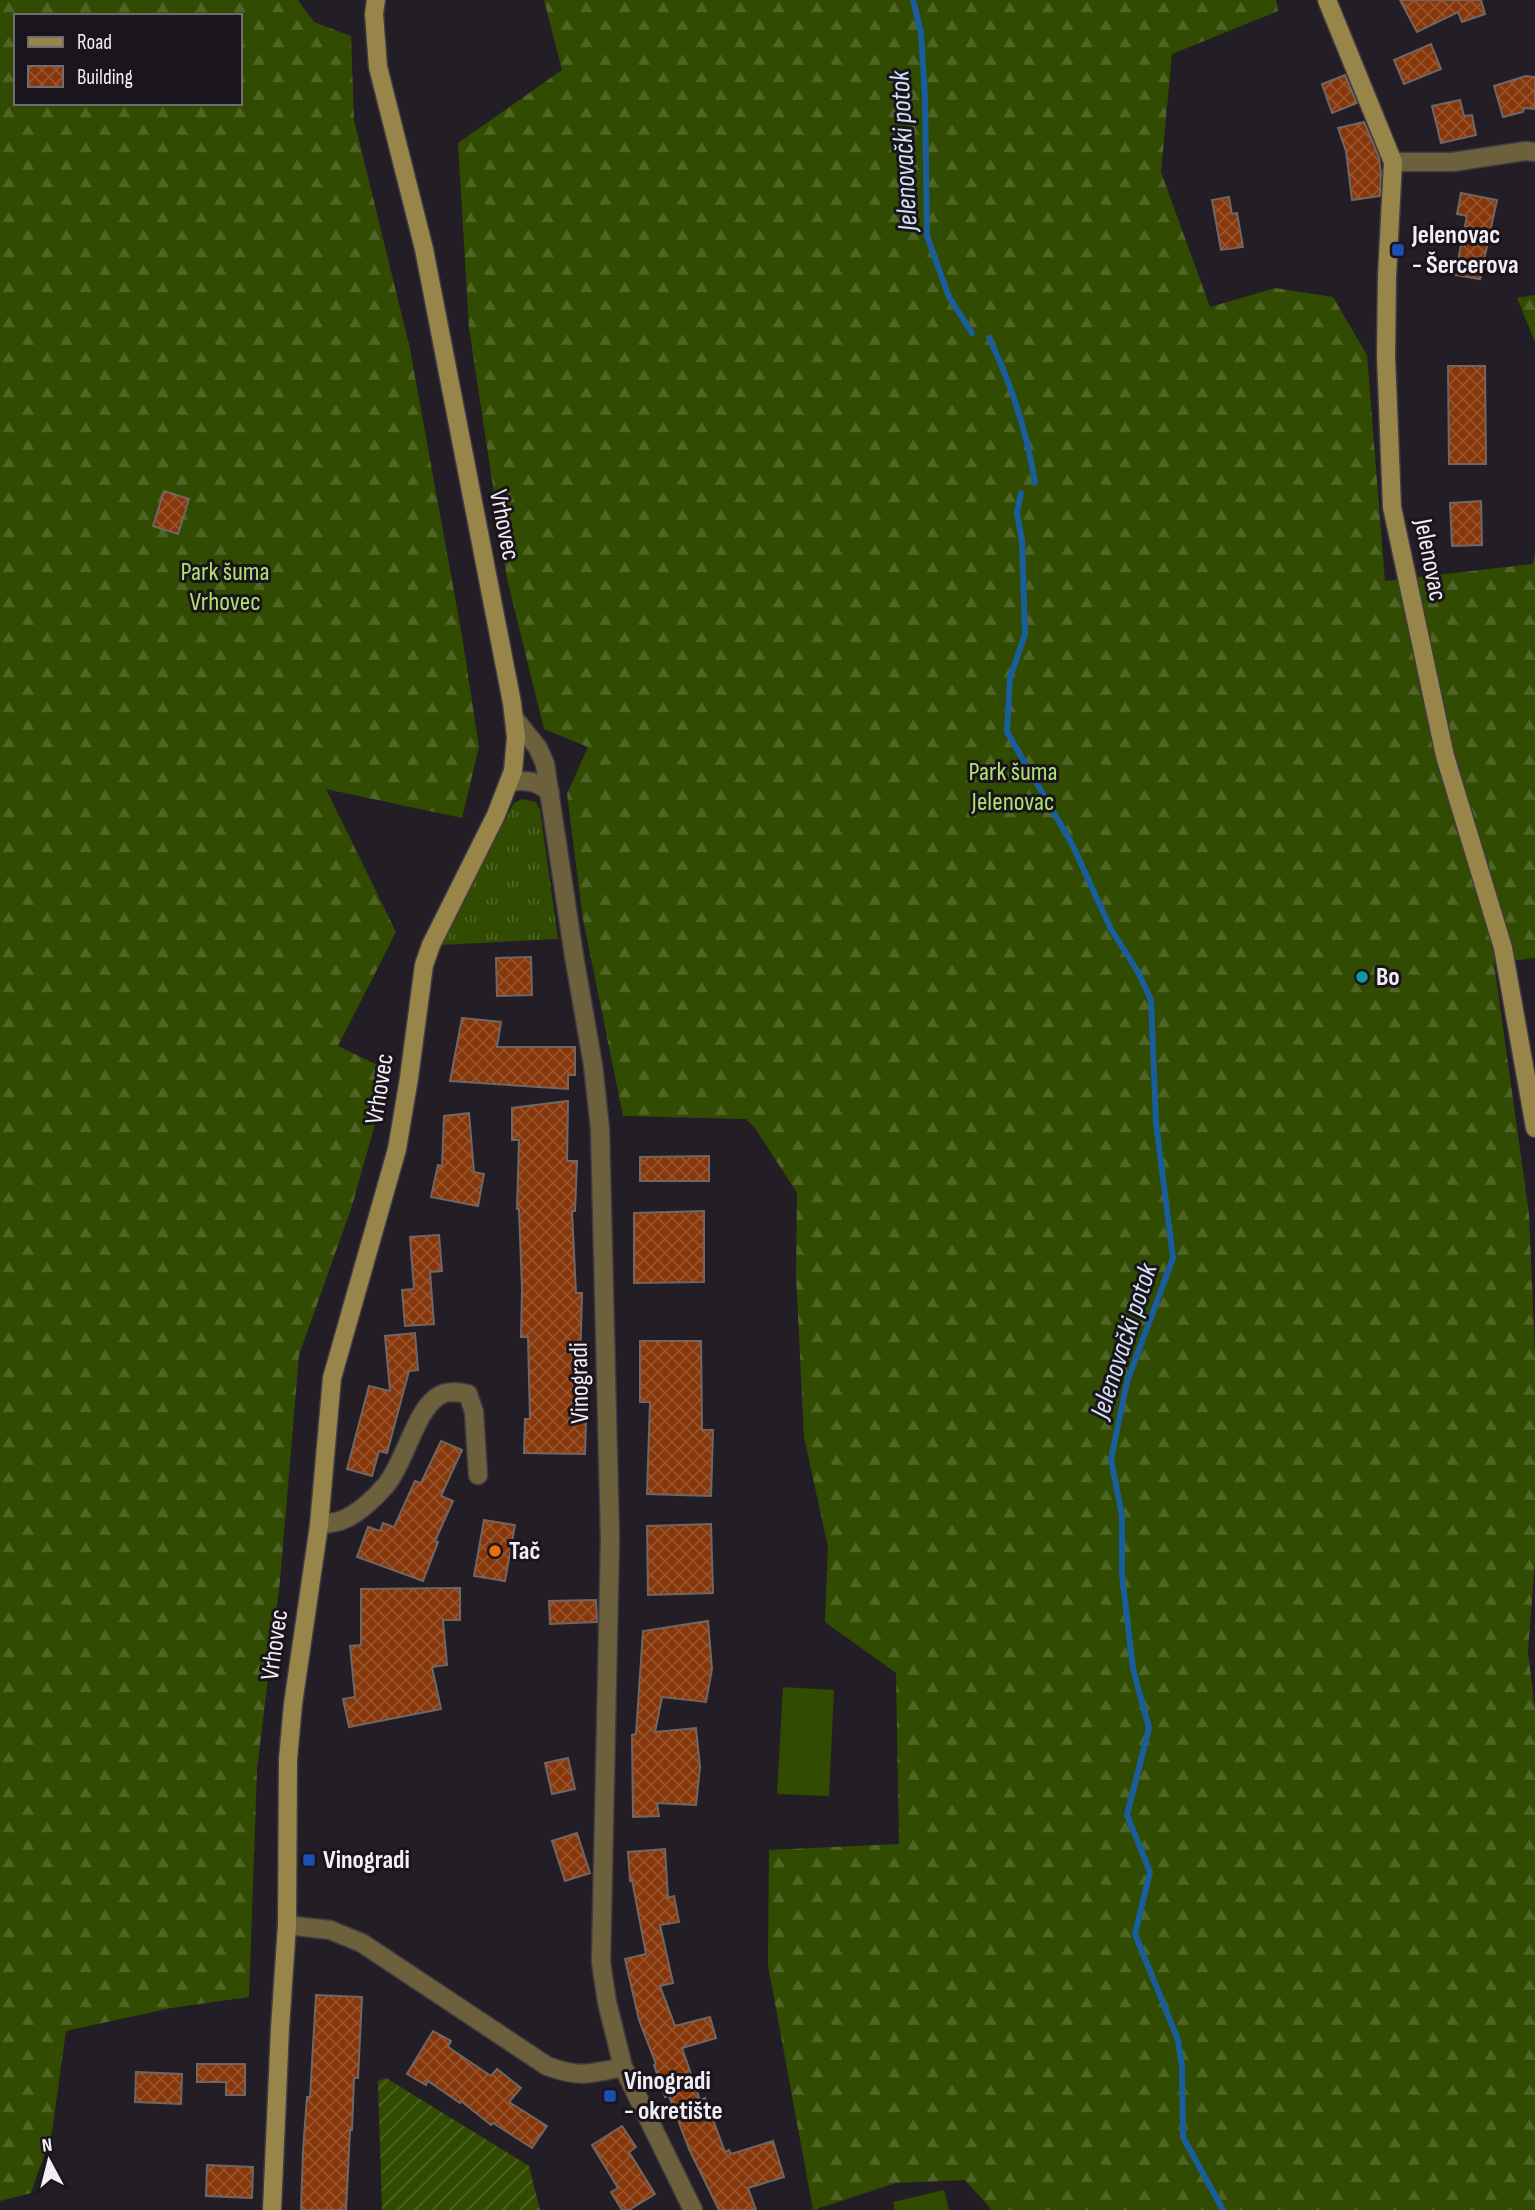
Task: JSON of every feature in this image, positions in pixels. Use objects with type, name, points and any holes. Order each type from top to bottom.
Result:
[{"type":"street","name":"Vrhovec","points":[[272,2210],[289,1871],[289,1746],[319,1525],[332,1378],[397,1149],[424,965],[430,945],[496,815],[513,771],[516,737],[424,249],[378,67],[374,14],[376,0]]},
{"type":"street","name":"Jelenovac","points":[[1327,0],[1393,162],[1386,356],[1392,507],[1445,756],[1503,948],[1535,1128]]},
{"type":"street","points":[[1393,162],[1452,162],[1535,152]]},
{"type":"street","name":"Vinogradi","points":[[514,718],[538,748],[545,764],[593,1065],[600,1129],[610,1539],[601,1962],[607,2002],[623,2067],[693,2210]]},
{"type":"street","points":[[509,782],[535,782],[550,793]]},
{"type":"street","points":[[319,1525],[342,1520],[370,1501],[387,1484],[400,1463],[426,1407],[438,1395],[455,1391],[468,1394],[474,1412],[478,1475]]},
{"type":"street","points":[[287,1925],[330,1930],[362,1943],[547,2066],[565,2073],[591,2075],[623,2067]]},
{"type":"green space","name":"Park šuma Vrhovec","points":[[0,0],[298,0],[314,22],[351,36],[354,120],[410,349],[462,636],[479,747],[462,818],[326,789],[396,932],[338,1046],[390,1071],[351,1209],[299,1355],[280,1581],[257,1769],[249,1997],[171,2008],[66,2031],[52,2132],[31,2193],[0,2201]]},
{"type":"green space","name":"Park šuma Jelenovac","points":[[544,0],[1276,0],[1278,11],[1172,54],[1161,172],[1210,307],[1275,288],[1333,297],[1367,355],[1385,581],[1533,564],[1535,553],[1535,958],[1494,963],[1529,1214],[1535,1354],[1535,1561],[1528,1651],[1535,1710],[1535,2210],[992,2210],[965,2180],[896,2183],[813,2210],[768,1965],[769,1850],[899,1844],[896,1673],[825,1622],[828,1547],[804,1437],[796,1275],[797,1193],[755,1128],[746,1119],[623,1116],[583,919],[567,794],[588,747],[544,729],[507,579],[469,328],[458,143],[562,70]]},
{"type":"green space","points":[[1535,295],[1535,342],[1517,298]]},
{"type":"green space","points":[[522,799],[536,802],[540,810],[558,939],[440,945],[514,803]]},
{"type":"green space","points":[[783,1687],[834,1690],[829,1796],[777,1794]]},
{"type":"green space","points":[[386,2078],[529,2166],[540,2210],[382,2210],[378,2081]]},
{"type":"green space","points":[[944,2190],[949,2210],[895,2210],[893,2202]]},
{"type":"building","points":[[1400,0],[1481,0],[1485,14],[1462,22],[1458,12],[1417,32]]},
{"type":"building","points":[[1431,44],[1441,69],[1404,84],[1394,60]]},
{"type":"building","points":[[1345,75],[1357,103],[1332,113],[1322,84]]},
{"type":"building","points":[[1526,76],[1535,77],[1535,109],[1524,108],[1523,112],[1503,117],[1494,86]]},
{"type":"building","points":[[1460,100],[1464,116],[1472,115],[1476,135],[1441,143],[1432,106]]},
{"type":"building","points":[[1364,122],[1379,157],[1380,196],[1352,200],[1346,151],[1338,128]]},
{"type":"building","points":[[1461,193],[1497,200],[1480,279],[1455,275],[1467,216],[1457,214]]},
{"type":"building","points":[[1229,197],[1232,214],[1237,213],[1243,247],[1221,250],[1212,200]]},
{"type":"building","points":[[1448,366],[1485,366],[1486,464],[1449,464]]},
{"type":"building","points":[[164,491],[189,499],[178,534],[153,526]]},
{"type":"building","points":[[1481,501],[1482,545],[1452,546],[1450,503]]},
{"type":"building","points":[[531,957],[532,995],[497,996],[496,958]]},
{"type":"building","points":[[462,1018],[501,1022],[497,1047],[575,1047],[575,1075],[568,1075],[568,1089],[450,1081]]},
{"type":"building","points":[[568,1101],[567,1161],[577,1161],[575,1211],[572,1211],[576,1293],[582,1293],[580,1365],[583,1420],[586,1420],[585,1454],[524,1453],[525,1419],[530,1419],[528,1337],[521,1337],[522,1290],[517,1209],[519,1140],[512,1140],[512,1108]]},
{"type":"building","points":[[469,1113],[474,1172],[484,1174],[478,1206],[431,1197],[438,1165],[442,1166],[444,1116]]},
{"type":"building","points":[[709,1156],[709,1181],[640,1181],[640,1157]]},
{"type":"building","points":[[704,1211],[704,1282],[634,1283],[634,1213]]},
{"type":"building","points":[[439,1235],[442,1271],[430,1272],[434,1324],[405,1326],[402,1290],[414,1289],[410,1237]]},
{"type":"building","points":[[415,1333],[418,1370],[409,1371],[387,1453],[379,1451],[372,1476],[347,1469],[369,1386],[390,1391],[385,1336]]},
{"type":"building","points":[[640,1341],[701,1341],[702,1430],[713,1430],[711,1496],[647,1494],[650,1402],[640,1402]]},
{"type":"building","points":[[441,1441],[462,1450],[441,1496],[453,1501],[435,1541],[438,1542],[423,1581],[357,1557],[368,1527],[380,1531],[383,1523],[394,1527],[415,1481],[421,1483]]},
{"type":"building","name":"Tač","points":[[484,1520],[515,1525],[505,1581],[474,1576]]},
{"type":"building","points":[[711,1524],[713,1593],[648,1595],[647,1526]]},
{"type":"building","points":[[460,1588],[460,1620],[443,1620],[447,1665],[432,1667],[441,1709],[349,1727],[343,1699],[355,1697],[350,1646],[361,1645],[361,1589]]},
{"type":"building","points":[[596,1600],[597,1622],[550,1624],[549,1601]]},
{"type":"building","points":[[708,1621],[712,1669],[706,1702],[662,1697],[655,1732],[696,1728],[700,1767],[696,1805],[657,1803],[659,1816],[633,1817],[632,1735],[636,1734],[643,1631]]},
{"type":"building","points":[[568,1758],[575,1789],[552,1794],[545,1763]]},
{"type":"building","points":[[577,1833],[590,1873],[565,1881],[552,1841]]},
{"type":"building","points":[[665,1849],[668,1898],[674,1896],[679,1922],[660,1925],[673,1983],[660,1986],[675,2026],[710,2017],[716,2038],[682,2048],[700,2100],[705,2098],[725,2152],[729,2150],[731,2154],[773,2141],[784,2177],[748,2188],[756,2210],[719,2210],[689,2149],[669,2096],[665,2097],[639,2020],[625,1959],[646,1954],[632,1880],[630,1881],[628,1852]]},
{"type":"building","points":[[316,1995],[362,1997],[346,2210],[301,2210],[303,2151],[307,2097],[310,2097]]},
{"type":"building","points":[[433,2031],[451,2041],[448,2047],[491,2076],[497,2069],[521,2088],[509,2102],[547,2126],[532,2148],[493,2123],[491,2125],[461,2101],[460,2103],[428,2081],[426,2085],[407,2074]]},
{"type":"building","points":[[197,2064],[245,2064],[245,2095],[226,2095],[226,2082],[197,2082]]},
{"type":"building","points":[[136,2072],[182,2074],[181,2104],[135,2102]]},
{"type":"building","points":[[622,2126],[636,2147],[629,2152],[655,2194],[629,2210],[622,2210],[611,2192],[618,2188],[592,2145]]},
{"type":"building","points":[[207,2165],[253,2167],[252,2198],[206,2196]]},
{"type":"waterway","name":"Jelenovački potok","points":[[913,0],[921,33],[925,98],[927,236],[949,297],[972,333]]},
{"type":"waterway","name":"Jelenovački potok","points":[[989,338],[1018,409],[1035,483]]},
{"type":"waterway","name":"Jelenovački potok","points":[[1021,493],[1017,513],[1022,541],[1025,634],[1010,678],[1007,732],[1072,844],[1111,929],[1138,972],[1151,1000],[1156,1122],[1173,1258],[1127,1382],[1111,1459],[1122,1516],[1122,1574],[1133,1669],[1149,1728],[1127,1815],[1150,1872],[1135,1934],[1178,2040],[1182,2066],[1183,2137],[1223,2210]]},
{"type":"place","name":"Jelenovac - Šercerova","points":[[1398,250]]},
{"type":"place","name":"Bo","points":[[1362,977]]},
{"type":"place","name":"Tač","points":[[495,1551]]},
{"type":"place","name":"Vinogradi","points":[[309,1860]]},
{"type":"place","name":"Vinogradi - okretište","points":[[610,2096]]}]
